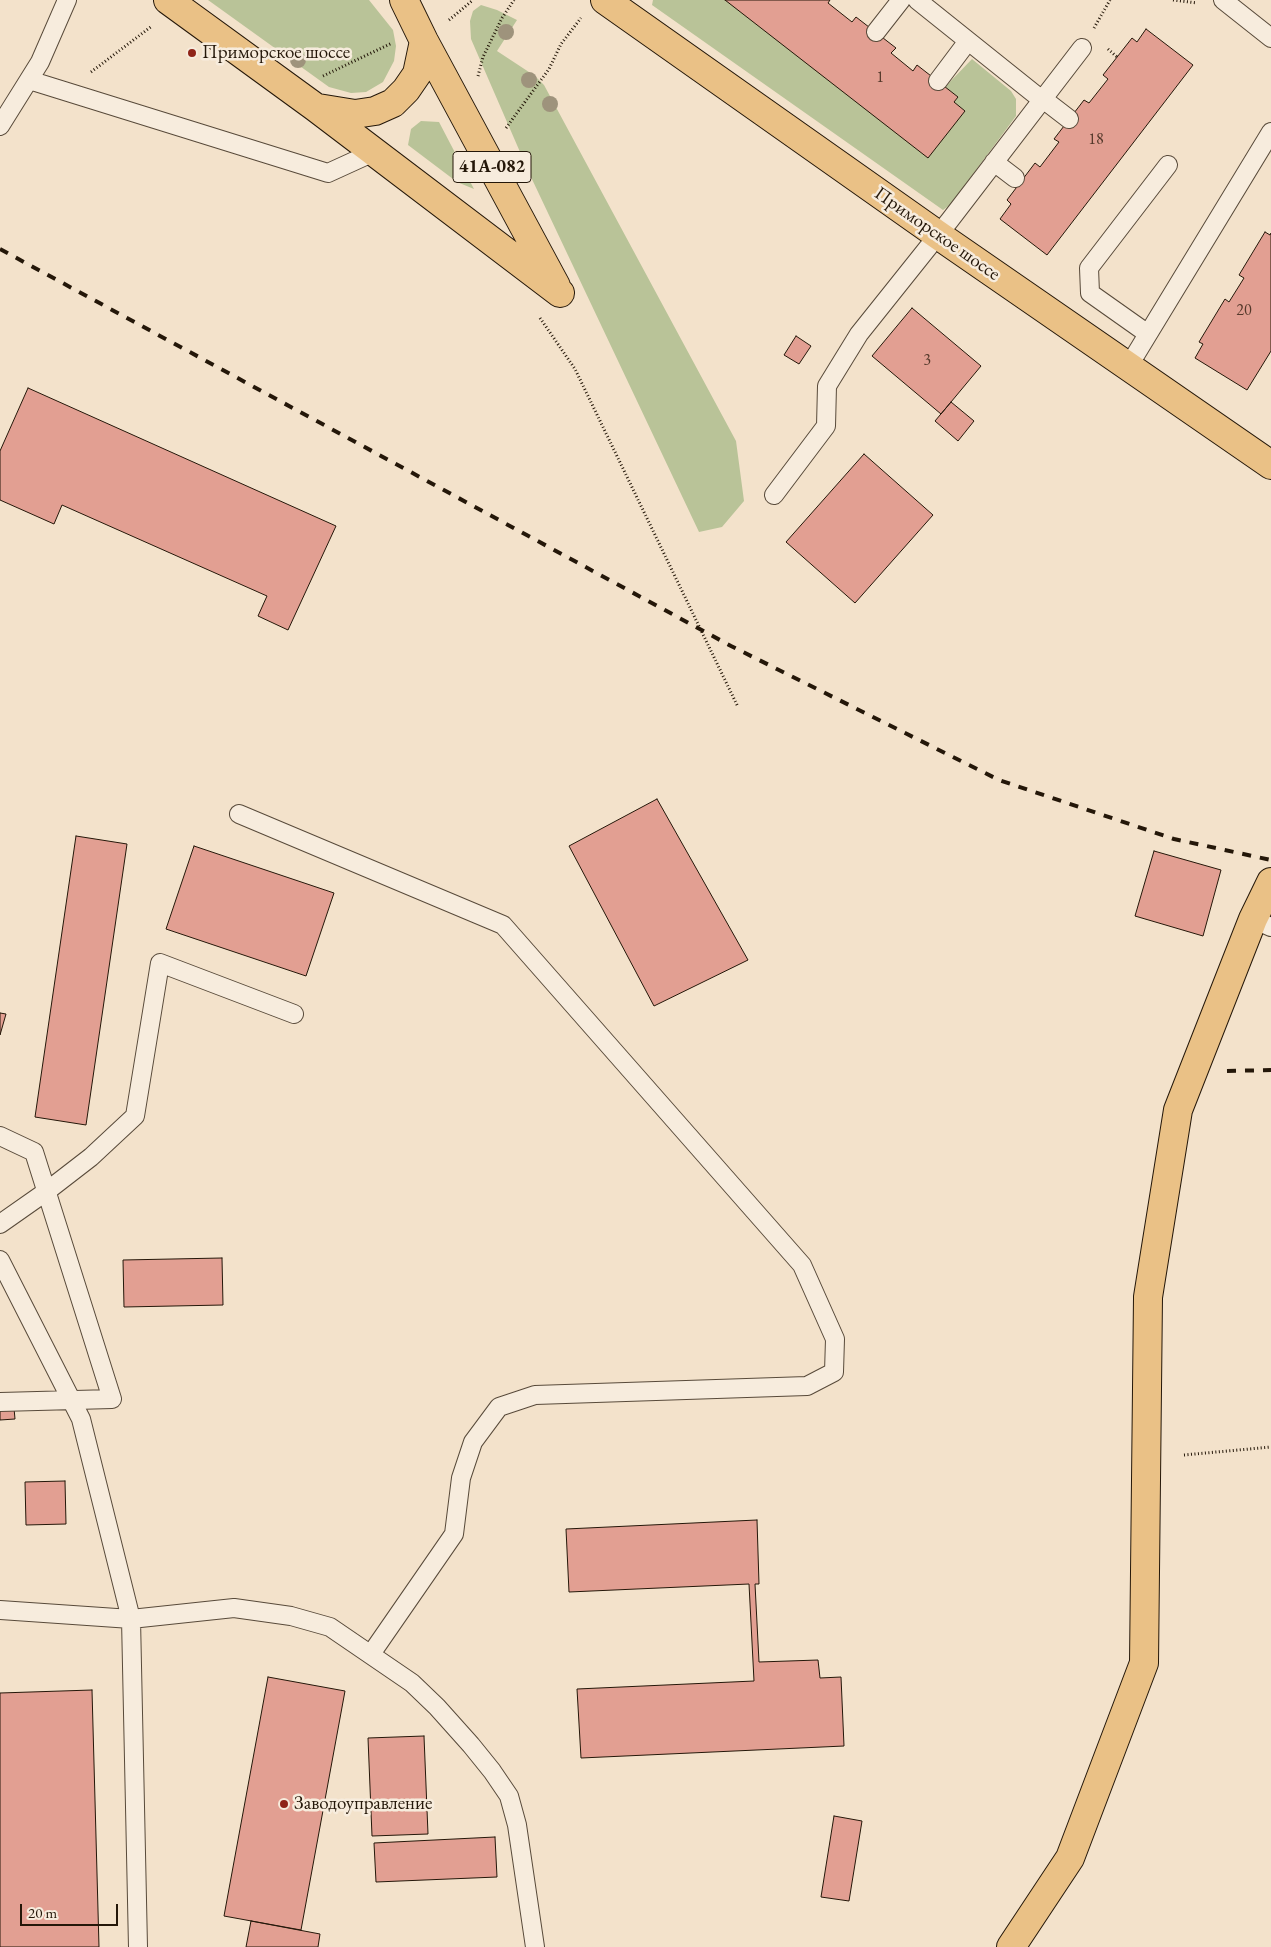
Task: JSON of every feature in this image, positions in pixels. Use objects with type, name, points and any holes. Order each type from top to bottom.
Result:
[{"type":"main road","points":[[168,0],[374,152]]},
{"type":"main road","points":[[314,107],[356,114],[375,112],[392,103],[406,90],[417,74],[422,36],[404,0]]},
{"type":"main road","name":"Приморское шоссе","points":[[619,4],[938,235],[1271,465]]},
{"type":"main road","name":"41А-082","points":[[374,152],[560,293],[422,36]]},
{"type":"main road","points":[[1011,1947],[1070,1858],[1144,1663],[1148,1297],[1178,1110],[1262,923],[1271,882]]},
{"type":"lane","points":[[0,126],[40,62],[67,0]]},
{"type":"lane","points":[[876,32],[901,0]]},
{"type":"lane","points":[[917,0],[1042,100],[1069,119]]},
{"type":"lane","points":[[1223,0],[1271,38]]},
{"type":"lane","points":[[938,81],[968,42]]},
{"type":"lane","points":[[774,495],[826,426],[827,386],[859,334],[1082,48]]},
{"type":"lane","points":[[29,80],[328,174],[374,152]]},
{"type":"lane","points":[[1128,367],[1271,132]]},
{"type":"lane","points":[[994,162],[1015,178]]},
{"type":"lane","points":[[1148,334],[1090,293],[1089,268],[1168,165]]},
{"type":"lane","points":[[239,814],[503,925],[802,1265],[835,1339],[834,1372],[807,1386],[535,1395],[499,1407],[473,1442],[461,1478],[454,1534],[371,1654]]},
{"type":"lane","points":[[0,1224],[91,1157],[135,1116],[160,963],[294,1014]]},
{"type":"lane","points":[[0,1136],[34,1152],[112,1399],[0,1402]]},
{"type":"lane","points":[[0,1260],[81,1419],[131,1619],[138,1947]]},
{"type":"lane","points":[[0,1610],[131,1619],[234,1608],[281,1614],[330,1627],[412,1683],[437,1707],[487,1764],[509,1796],[517,1825],[535,1947]]},
{"type":"path","points":[[317,79],[422,36],[450,20],[473,0]]},
{"type":"path","points":[[477,79],[487,50],[502,18],[514,0]]},
{"type":"path","points":[[503,133],[549,69],[561,44],[582,17]]},
{"type":"path","points":[[539,316],[575,369],[738,707]]},
{"type":"path","points":[[1184,1455],[1271,1447]]},
{"type":"green space","points":[[208,0],[369,0],[393,30],[396,46],[394,61],[383,82],[366,92],[351,93],[329,87]]},
{"type":"green space","points":[[653,0],[725,0],[954,102],[958,97],[945,87],[972,59],[1011,91],[1016,99],[1016,116],[950,205],[943,210],[652,5]]},
{"type":"green space","points":[[481,5],[497,10],[517,20],[497,51],[535,76],[544,85],[736,441],[744,501],[722,527],[699,532],[530,175],[471,39],[470,21],[473,11]]},
{"type":"green space","points":[[421,121],[439,122],[474,189],[457,182],[408,145],[411,129]]},
{"type":"building","points":[[725,0],[830,0],[828,3],[852,22],[856,17],[896,48],[891,53],[913,71],[917,65],[958,97],[954,102],[965,111],[928,158]]},
{"type":"building","points":[[1146,29],[1193,65],[1047,255],[1000,219],[1011,204],[1007,200],[1035,163],[1040,167],[1059,142],[1054,139],[1084,100],[1089,103],[1108,79],[1103,75],[1132,38],[1137,42]]},
{"type":"building","points":[[1265,232],[1270,235],[1271,233],[1271,351],[1247,390],[1195,358],[1203,344],[1199,342],[1225,299],[1229,302],[1244,278],[1239,275]]},
{"type":"building","points":[[912,308],[981,366],[941,414],[872,356]]},
{"type":"building","points":[[796,336],[811,346],[799,364],[784,355]]},
{"type":"building","points":[[28,388],[336,526],[288,630],[258,616],[267,596],[62,505],[54,524],[0,500],[0,451]]},
{"type":"building","points":[[951,402],[974,421],[958,441],[935,421]]},
{"type":"building","points":[[864,454],[933,515],[855,603],[786,542]]},
{"type":"building","points":[[657,799],[748,960],[654,1006],[569,846]]},
{"type":"building","points":[[76,836],[127,844],[86,1125],[35,1117]]},
{"type":"building","points":[[194,846],[334,893],[306,976],[166,929]]},
{"type":"building","points":[[1154,851],[1221,870],[1203,936],[1135,916]]},
{"type":"building","points":[[0,1013],[6,1014],[0,1035]]},
{"type":"building","points":[[222,1258],[223,1305],[124,1307],[123,1260]]},
{"type":"building","points":[[14,1408],[15,1419],[0,1420],[0,1409]]},
{"type":"building","points":[[65,1481],[66,1524],[26,1525],[25,1482]]},
{"type":"building","points":[[757,1520],[759,1584],[755,1584],[759,1662],[818,1660],[820,1678],[841,1677],[844,1746],[581,1758],[577,1689],[754,1681],[749,1584],[569,1592],[566,1529]]},
{"type":"building","name":"Заводоуправление","points":[[268,1677],[345,1691],[301,1930],[224,1916]]},
{"type":"building","points":[[92,1690],[99,1947],[0,1947],[0,1693]]},
{"type":"building","points":[[424,1736],[428,1834],[372,1836],[368,1738]]},
{"type":"building","points":[[834,1816],[862,1821],[849,1901],[821,1897]]},
{"type":"building","points":[[495,1837],[497,1877],[376,1882],[374,1843]]},
{"type":"building","points":[[251,1921],[320,1934],[318,1947],[246,1947]]},
{"type":"railway","points":[[0,249],[731,646],[999,780],[1174,839],[1271,860]]},
{"type":"railway","points":[[1227,1071],[1271,1070]]},
{"type":"place","name":"Приморское шоссе","points":[[192,53]]},
{"type":"place","name":"Заводоуправление","points":[[284,1804]]}]
